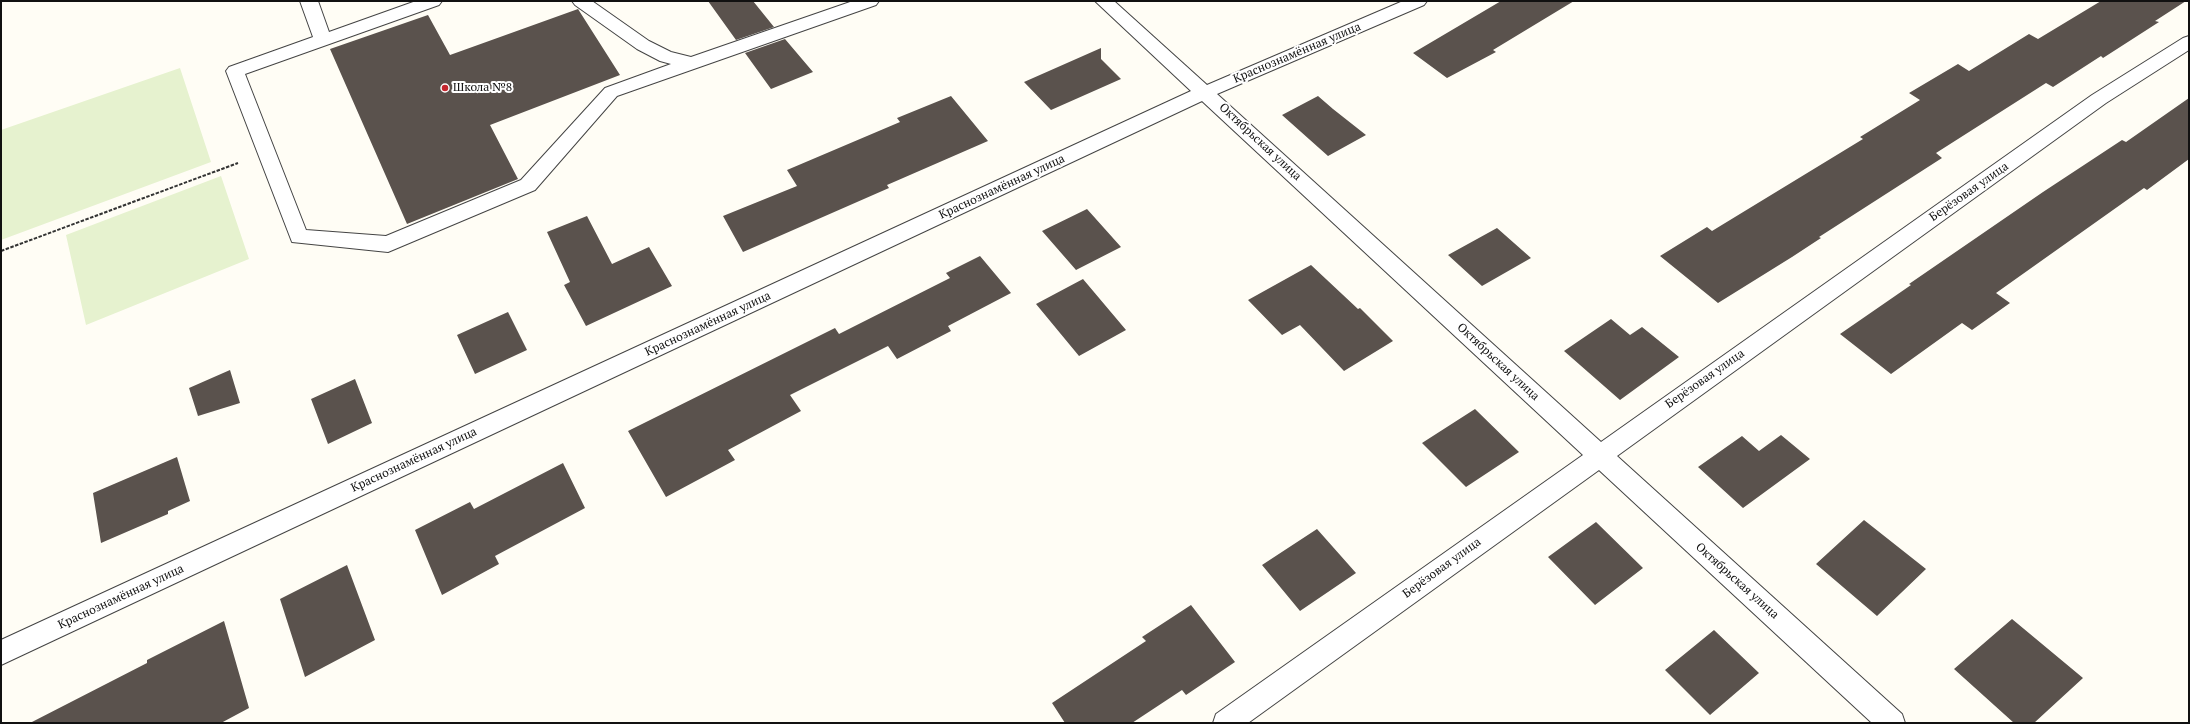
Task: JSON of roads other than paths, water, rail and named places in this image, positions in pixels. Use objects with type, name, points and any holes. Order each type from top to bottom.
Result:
[{"type":"street","points":[[309,1],[323,39]]},
{"type":"street","points":[[433,1],[234,71],[299,237],[388,244],[528,185],[611,92],[870,1]]},
{"type":"street","points":[[581,1],[643,45],[666,57],[692,63]]},
{"type":"street","name":"Октябрьская улица","points":[[1104,1],[1206,92],[1892,723]]},
{"type":"street","name":"Краснознамённая улица","points":[[1,653],[1206,92],[1418,1]]},
{"type":"street","name":"Берёзовая улица","points":[[1226,723],[2099,99],[2189,42]]},
{"type":"place","name":"Школа №8","points":[[445,88]]}]
